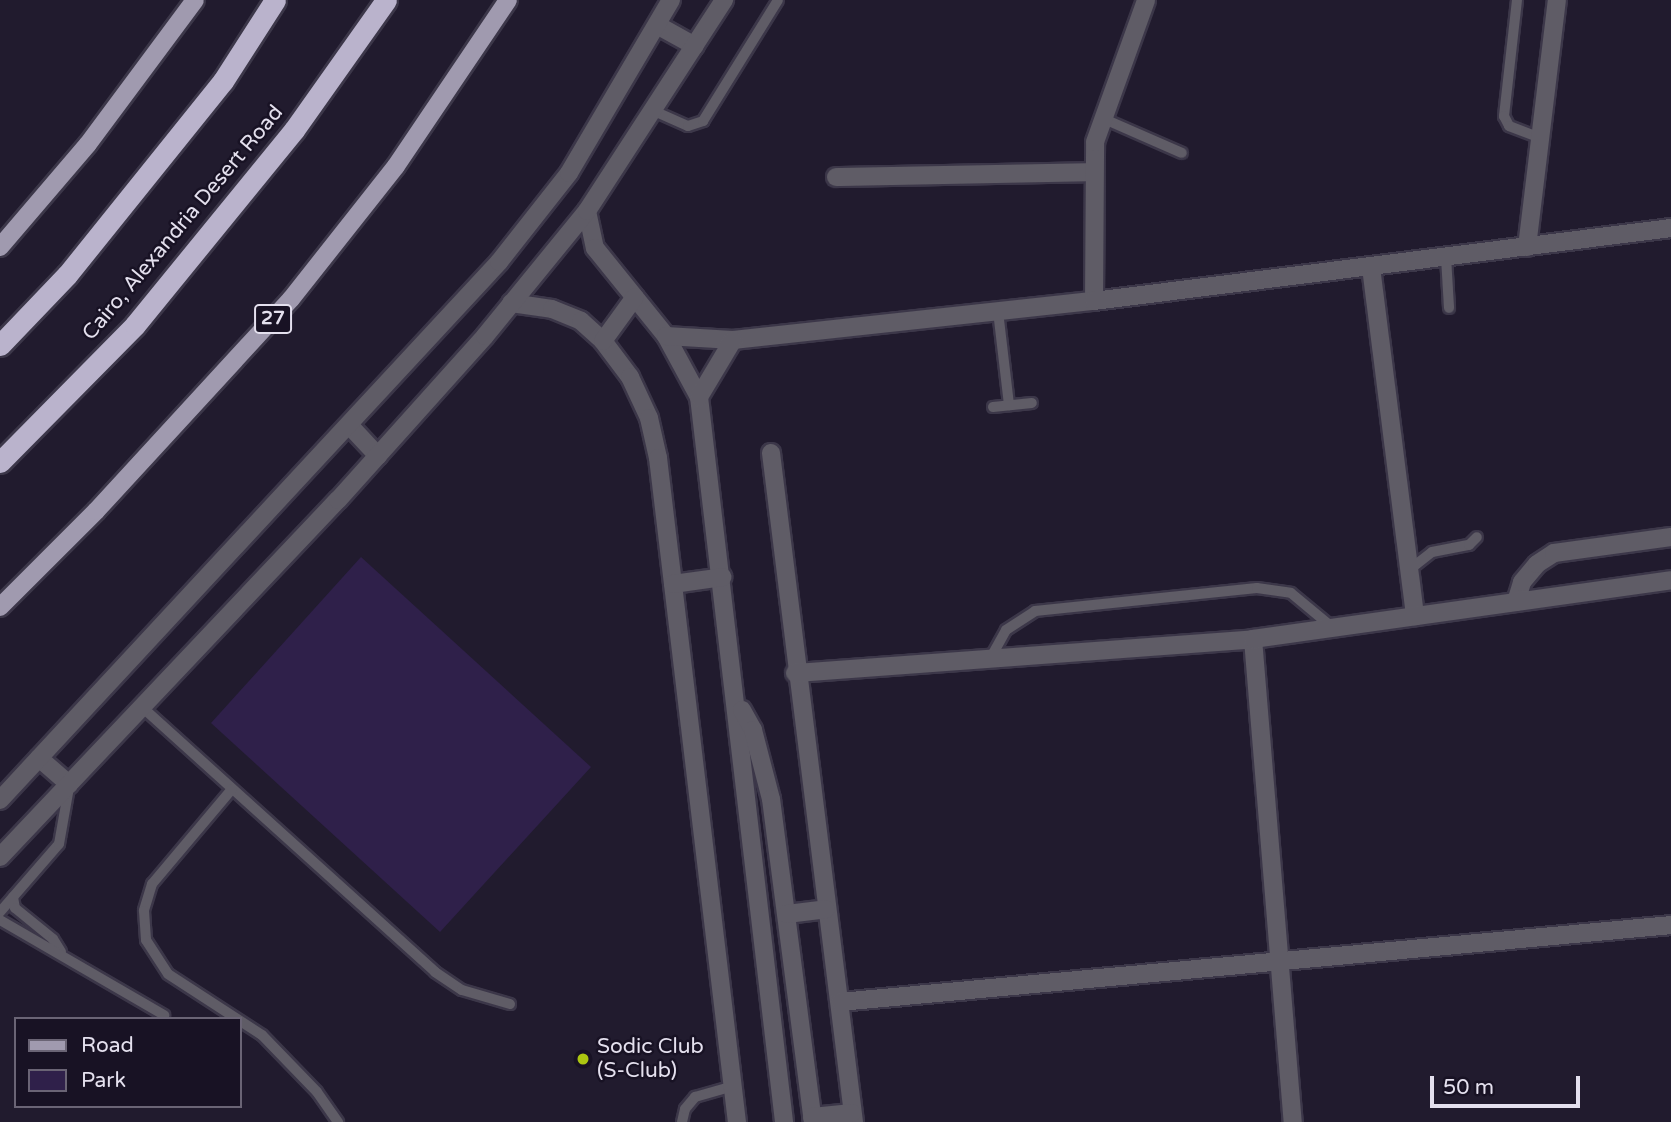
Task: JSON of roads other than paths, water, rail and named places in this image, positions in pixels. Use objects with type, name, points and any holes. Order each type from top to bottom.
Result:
[{"type":"highway","points":[[0,345],[67,275],[223,81],[275,0]]},
{"type":"highway","name":"Cairo, Alexandria Desert Road","points":[[0,462],[135,325],[294,130],[386,0]]},
{"type":"main road","points":[[0,247],[88,144],[195,0]]},
{"type":"main road","name":"27","points":[[0,607],[96,511],[291,299],[396,166],[508,0]]},
{"type":"street","points":[[0,800],[350,426],[548,203],[671,0]]},
{"type":"street","points":[[0,857],[378,456],[512,303],[587,211],[724,0]]},
{"type":"street","points":[[1094,301],[1091,172],[1102,118],[1146,0]]},
{"type":"street","points":[[1527,247],[1557,0]]},
{"type":"street","points":[[657,25],[695,46]]},
{"type":"street","points":[[836,177],[1091,172]]},
{"type":"street","points":[[587,211],[595,248],[666,336],[698,397],[723,577],[784,1122]]},
{"type":"street","points":[[666,336],[733,340],[1094,301],[1671,228]]},
{"type":"street","points":[[1371,267],[1415,616]]},
{"type":"street","points":[[603,341],[635,297]]},
{"type":"street","points":[[512,303],[552,309],[581,321],[603,341],[630,377],[649,418],[673,584],[737,1122]]},
{"type":"street","points":[[698,397],[733,340]]},
{"type":"street","points":[[350,426],[378,456]]},
{"type":"street","points":[[736,700],[761,757],[788,914],[813,1120],[853,1117],[795,673],[771,453]]},
{"type":"street","points":[[1516,602],[1522,582],[1554,553],[1671,537]]},
{"type":"street","points":[[673,584],[723,577]]},
{"type":"street","points":[[795,673],[1253,639],[1671,580]]},
{"type":"street","points":[[1253,639],[1293,1122]]},
{"type":"street","points":[[39,758],[69,784]]},
{"type":"street","points":[[788,914],[826,909]]},
{"type":"street","points":[[840,1002],[1671,926]]},
{"type":"lane","points":[[654,111],[688,126],[704,121],[778,0]]},
{"type":"lane","points":[[1517,0],[1504,116],[1514,129],[1541,138]]},
{"type":"lane","points":[[1102,118],[1182,153]]},
{"type":"lane","points":[[1446,257],[1449,308]]},
{"type":"lane","points":[[998,311],[1009,405]]},
{"type":"lane","points":[[993,407],[1032,403]]},
{"type":"lane","points":[[1409,570],[1432,552],[1469,545],[1477,537]]},
{"type":"lane","points":[[990,659],[1006,631],[1035,611],[1256,588],[1291,593],[1333,628]]},
{"type":"lane","points":[[142,708],[435,972],[478,997],[510,1004]]},
{"type":"lane","points":[[0,912],[59,844],[69,784]]},
{"type":"lane","points":[[232,789],[152,884],[144,911],[146,940],[168,974],[234,1017]]},
{"type":"lane","points":[[13,897],[15,908],[53,939],[61,952],[164,1015]]},
{"type":"lane","points":[[0,920],[46,951],[61,952]]},
{"type":"lane","points":[[242,1022],[262,1035],[317,1092],[338,1122]]},
{"type":"lane","points":[[682,1122],[685,1108],[695,1097],[733,1086]]},
{"type":"place","name":"Sodic Club (S-Club)","points":[[583,1059]]}]
